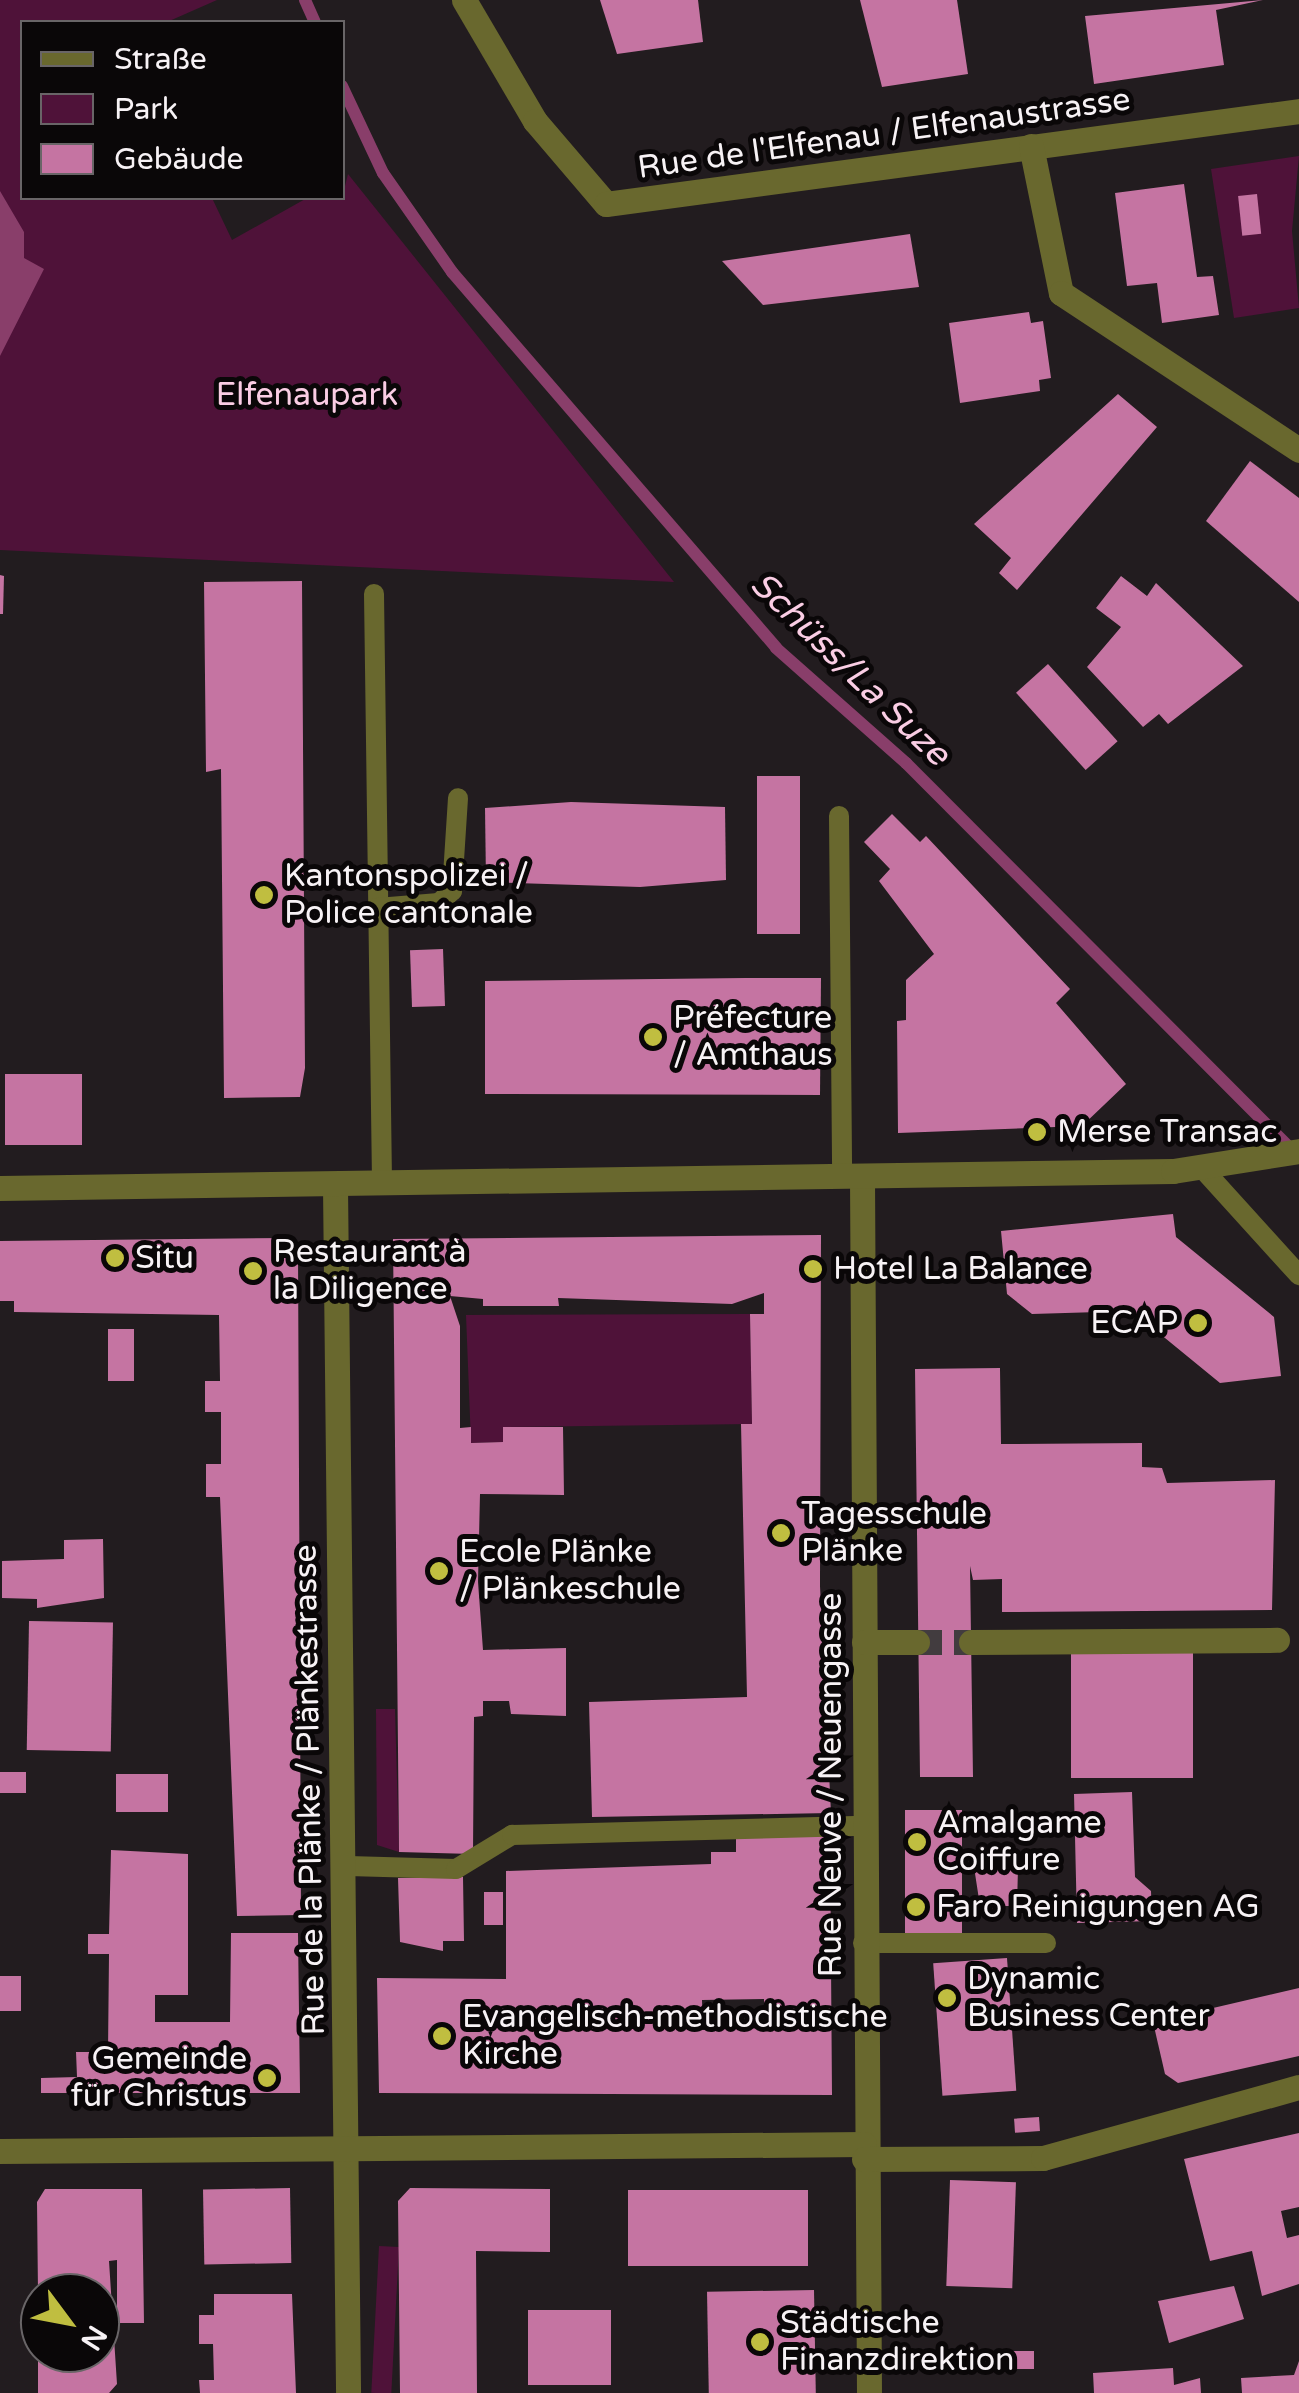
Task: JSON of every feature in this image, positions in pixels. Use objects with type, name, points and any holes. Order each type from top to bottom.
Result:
[{"type":"street","name":"Rue de l'Elfenau / Elfenaustrasse","points":[[464,0],[535,121],[606,204],[1299,112]]},
{"type":"street","points":[[1032,146],[1061,293],[1299,450]]},
{"type":"street","points":[[0,1188],[852,1178],[1201,1167],[1299,1151]]},
{"type":"street","name":"Rue Neuve / Neuengasse","points":[[852,1178],[864,1642],[864,2151],[869,2393]]},
{"type":"street","name":"Rue de la Plänke / Plänkestrasse","points":[[335,1186],[348,1866],[348,2393]]},
{"type":"street","points":[[971,1642],[1277,1640]]},
{"type":"street","points":[[864,1642],[918,1642]]},
{"type":"street","points":[[0,2151],[346,2146],[864,2151],[1043,2158],[1299,2087]]},
{"type":"lane","points":[[374,594],[382,1185]]},
{"type":"lane","points":[[377,908],[440,903],[452,891],[458,798]]},
{"type":"lane","points":[[839,816],[852,1178]]},
{"type":"lane","points":[[1201,1167],[1299,1275]]},
{"type":"lane","points":[[348,1866],[456,1869],[512,1836],[864,1826]]},
{"type":"lane","points":[[864,1943],[1046,1943]]},
{"type":"green space","name":"Elfenaupark","points":[[0,0],[217,0],[172,20],[20,20],[20,200],[213,200],[232,240],[303,200],[345,200],[348,174],[674,582],[0,550]]},
{"type":"green space","points":[[1299,156],[1292,231],[1299,308],[1234,318],[1211,169]]},
{"type":"green space","points":[[750,1314],[752,1424],[504,1427],[503,1442],[471,1443],[466,1315]]},
{"type":"green space","points":[[376,1709],[395,1709],[399,1852],[377,1845]]},
{"type":"green space","points":[[379,2246],[399,2247],[391,2393],[371,2393]]},
{"type":"shaded area","points":[[0,191],[24,232],[24,258],[44,269],[0,356]]},
{"type":"building","points":[[600,0],[698,0],[703,42],[617,54]]},
{"type":"building","points":[[860,0],[957,0],[968,74],[882,87]]},
{"type":"building","points":[[1263,0],[1216,10],[1224,65],[1094,84],[1085,16]]},
{"type":"building","points":[[1184,184],[1197,277],[1213,276],[1219,315],[1162,323],[1157,283],[1127,286],[1115,193]]},
{"type":"building","points":[[1257,194],[1261,234],[1242,236],[1238,196]]},
{"type":"building","points":[[910,234],[919,287],[763,305],[722,261]]},
{"type":"building","points":[[1029,312],[1031,323],[1043,321],[1051,378],[1039,380],[1040,391],[960,403],[949,323]]},
{"type":"building","points":[[1118,394],[1157,427],[1017,590],[999,573],[1011,558],[974,524]]},
{"type":"building","points":[[1250,461],[1299,498],[1299,602],[1206,521]]},
{"type":"building","points":[[0,575],[4,576],[3,614],[0,614]]},
{"type":"building","points":[[1121,576],[1147,596],[1156,583],[1243,666],[1168,724],[1159,714],[1143,727],[1087,667],[1121,627],[1096,608]]},
{"type":"building","points":[[302,581],[305,1068],[300,1097],[224,1098],[221,769],[206,772],[204,582]]},
{"type":"building","points":[[1048,664],[1118,741],[1086,770],[1016,693]]},
{"type":"building","points":[[757,776],[800,776],[800,934],[757,934]]},
{"type":"building","points":[[571,802],[725,807],[726,880],[640,887],[486,882],[485,808]]},
{"type":"building","points":[[892,814],[920,842],[926,836],[1070,989],[1056,1003],[1126,1084],[1082,1126],[898,1133],[897,1021],[906,1020],[906,980],[934,954],[879,881],[890,869],[864,842]]},
{"type":"building","points":[[443,949],[445,1006],[412,1007],[410,950]]},
{"type":"building","name":"Préfecture / Amthaus","points":[[821,978],[820,1095],[485,1094],[485,981]]},
{"type":"building","points":[[5,1074],[82,1074],[82,1145],[5,1145]]},
{"type":"building","points":[[1173,1214],[1176,1237],[1274,1317],[1281,1376],[1220,1383],[1132,1311],[1032,1314],[1007,1294],[1001,1231]]},
{"type":"building","points":[[821,1235],[820,1586],[831,1813],[592,1817],[589,1702],[747,1697],[741,1424],[752,1424],[750,1314],[764,1314],[764,1293],[732,1304],[558,1298],[559,1306],[483,1306],[483,1299],[450,1296],[460,1326],[460,1428],[471,1427],[471,1443],[503,1442],[503,1427],[563,1427],[564,1495],[480,1494],[478,1582],[483,1650],[566,1648],[566,1716],[511,1714],[509,1701],[483,1701],[483,1716],[474,1717],[473,1854],[399,1852],[393,1239]]},
{"type":"building","points":[[285,1238],[298,1250],[301,1915],[237,1916],[220,1497],[206,1497],[206,1464],[221,1464],[221,1412],[205,1412],[205,1381],[220,1381],[219,1315],[14,1312],[14,1301],[0,1301],[0,1241]]},
{"type":"building","points":[[108,1329],[134,1329],[134,1381],[108,1381]]},
{"type":"building","points":[[1000,1368],[1001,1444],[1142,1443],[1142,1467],[1162,1468],[1167,1483],[1275,1480],[1272,1610],[1002,1612],[1002,1579],[973,1580],[970,1566],[973,1777],[920,1777],[915,1369]]},
{"type":"building","points":[[103,1539],[104,1598],[37,1608],[37,1599],[2,1598],[2,1561],[64,1559],[64,1540]]},
{"type":"building","points":[[29,1621],[113,1622],[111,1751],[27,1750]]},
{"type":"building","points":[[1071,1652],[1193,1652],[1193,1778],[1071,1778]]},
{"type":"building","points":[[0,1772],[26,1772],[26,1793],[0,1793]]},
{"type":"building","points":[[116,1774],[168,1774],[168,1812],[116,1812]]},
{"type":"building","points":[[1132,1792],[1135,1877],[1151,1891],[1152,1921],[1077,1923],[1074,1794]]},
{"type":"building","points":[[905,1810],[962,1810],[962,1933],[905,1933]]},
{"type":"building","points":[[830,1828],[832,2095],[379,2093],[377,1978],[506,1979],[506,1871],[711,1864],[711,1852],[736,1852],[736,1830]],"holes":[[[764,1999],[764,2028],[703,2030],[702,2000]]]},
{"type":"building","points":[[111,1850],[188,1854],[188,1995],[155,1995],[155,2022],[230,2022],[231,1933],[298,1933],[300,2093],[41,2093],[41,2078],[77,2077],[76,2052],[108,2052],[109,1954],[88,1954],[88,1934],[109,1934]]},
{"type":"building","points":[[972,1854],[987,1854],[987,1868],[1018,1868],[1017,1906],[980,1906]]},
{"type":"building","points":[[463,1877],[464,1941],[443,1941],[443,1951],[400,1942],[398,1878]]},
{"type":"building","points":[[484,1892],[503,1892],[503,1925],[484,1925]]},
{"type":"building","points":[[1007,1958],[1016,2091],[942,2096],[933,1963]]},
{"type":"building","points":[[0,1976],[21,1976],[21,2011],[0,2011]]},
{"type":"building","points":[[1299,1988],[1299,2056],[1178,2083],[1165,2074],[1153,2022]]},
{"type":"building","points":[[1039,2117],[1040,2131],[1015,2133],[1014,2119]]},
{"type":"building","points":[[1299,2133],[1299,2207],[1281,2211],[1287,2238],[1299,2235],[1299,2284],[1262,2296],[1252,2251],[1210,2261],[1184,2159]]},
{"type":"building","points":[[950,2180],[1016,2182],[1012,2288],[946,2286]]},
{"type":"building","points":[[290,2188],[291,2263],[204,2265],[203,2190]]},
{"type":"building","points":[[410,2188],[550,2189],[550,2252],[476,2251],[477,2393],[400,2393],[398,2201]]},
{"type":"building","points":[[45,2189],[142,2189],[144,2323],[120,2323],[117,2260],[109,2261],[110,2273],[38,2273],[37,2202]]},
{"type":"building","points":[[628,2190],[808,2190],[808,2266],[628,2266]]},
{"type":"building","points":[[1234,2286],[1244,2319],[1169,2343],[1158,2301]]},
{"type":"building","name":"Städtische Finanzdirektion","points":[[814,2290],[816,2393],[709,2393],[707,2292]]},
{"type":"building","points":[[214,2294],[292,2294],[296,2393],[200,2393],[199,2380],[214,2380],[213,2344],[199,2344],[199,2315],[214,2315]]},
{"type":"building","points":[[528,2310],[611,2310],[611,2385],[528,2385]]},
{"type":"building","points":[[1004,2351],[1034,2351],[1034,2369],[1004,2369]]},
{"type":"building","points":[[1299,2361],[1299,2393],[1242,2393],[1241,2378],[1294,2375]]},
{"type":"building","points":[[1173,2368],[1174,2385],[1200,2378],[1201,2393],[1094,2393],[1093,2373]]},
{"type":"building","points":[[38,2373],[116,2373],[117,2384],[109,2393],[38,2393]]},
{"type":"waterway","name":"Schüss/La Suze","points":[[305,0],[314,20]]},
{"type":"waterway","name":"Schüss/La Suze","points":[[345,92],[383,173],[452,272],[776,648],[906,763],[1293,1151]]},
{"type":"tunnel","points":[[917,1642],[971,1642]]},
{"type":"place","name":"Kantonspolizei / Police cantonale","points":[[264,895]]},
{"type":"place","name":"Préfecture / Amthaus","points":[[653,1037]]},
{"type":"place","name":"Merse Transac","points":[[1037,1132]]},
{"type":"place","name":"Situ","points":[[115,1258]]},
{"type":"place","name":"Hotel La Balance","points":[[813,1269]]},
{"type":"place","name":"Restaurant à la Diligence","points":[[253,1271]]},
{"type":"place","name":"ECAP","points":[[1198,1323]]},
{"type":"place","name":"Tagesschule Plänke","points":[[781,1533]]},
{"type":"place","name":"Ecole Plänke / Plänkeschule","points":[[439,1571]]},
{"type":"place","name":"Amalgame Coiffure","points":[[917,1842]]},
{"type":"place","name":"Faro Reinigungen AG","points":[[916,1907]]},
{"type":"place","name":"Dynamic Business Center","points":[[947,1998]]},
{"type":"place","name":"Evangelisch-methodistische Kirche","points":[[442,2036]]},
{"type":"place","name":"Gemeinde für Christus","points":[[267,2078]]},
{"type":"place","name":"Städtische Finanzdirektion","points":[[760,2342]]}]
